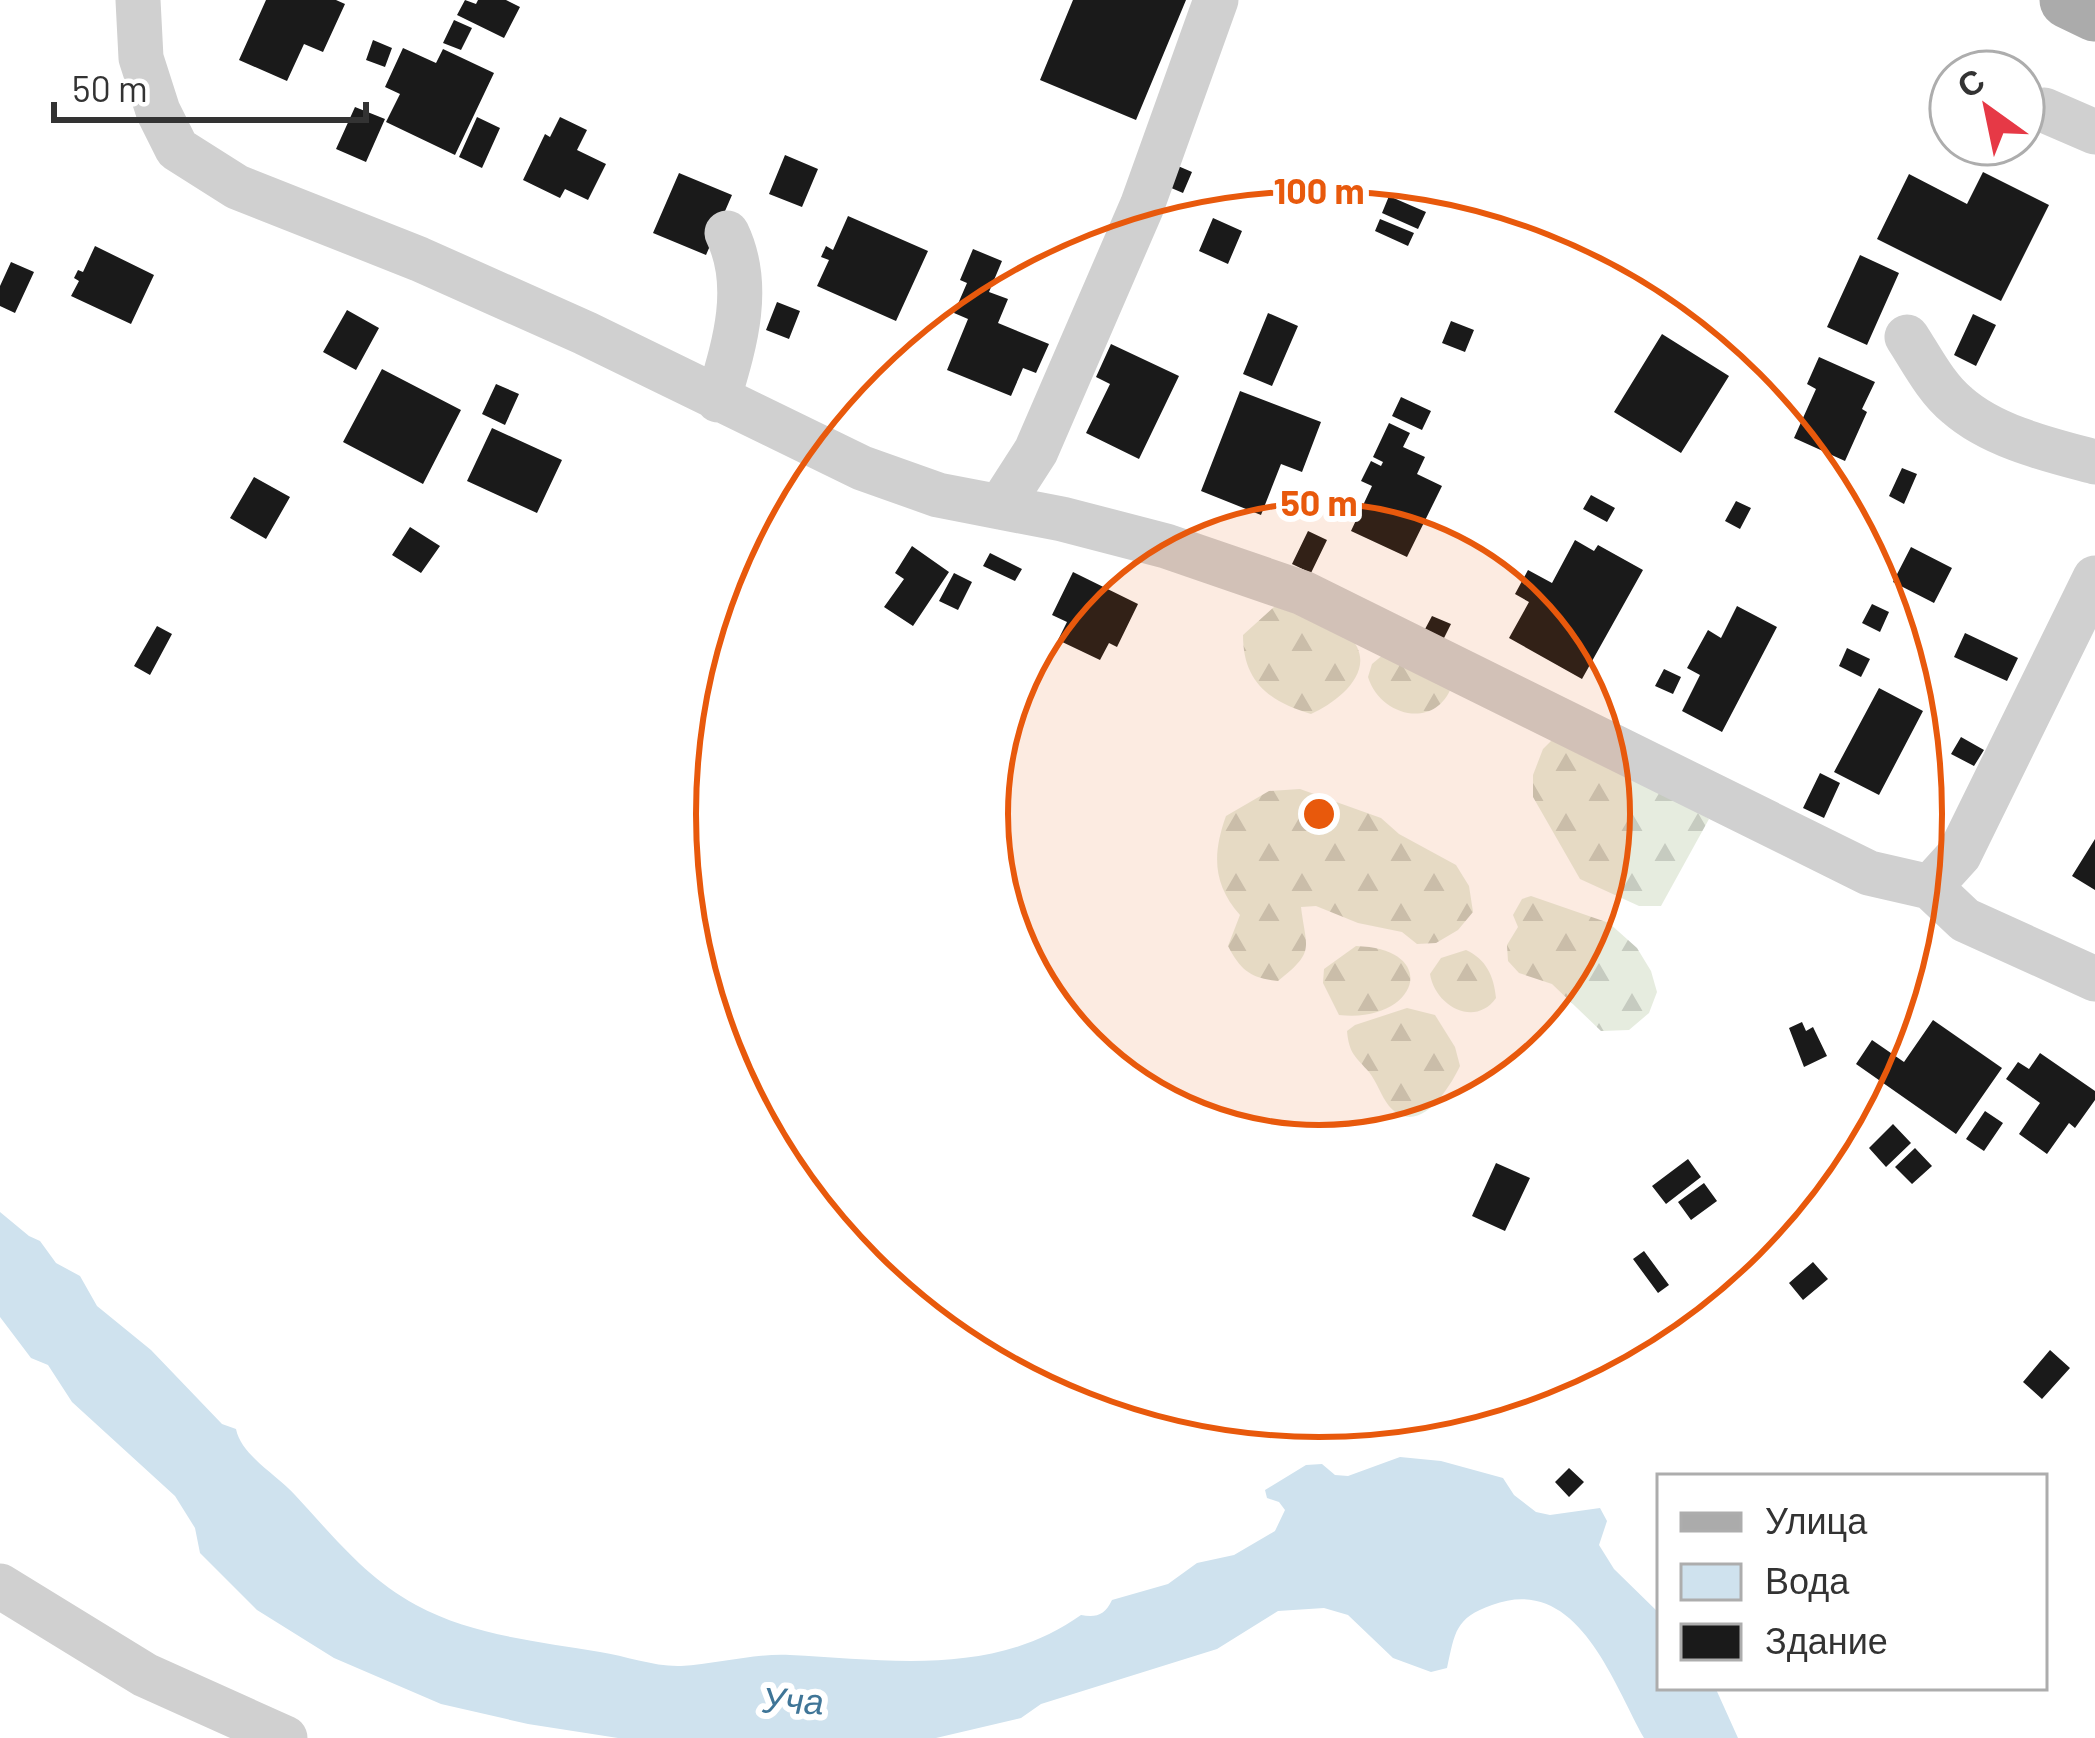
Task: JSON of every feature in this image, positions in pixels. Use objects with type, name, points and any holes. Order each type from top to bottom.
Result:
[{"type":"main road","points":[[2068,0],[2095,13]]},
{"type":"street","points":[[138,0],[141,58],[158,111],[177,148],[237,187],[461,277],[862,468],[938,495],[1166,545],[1303,593],[1869,874],[1930,887],[1965,920],[2095,979]]},
{"type":"street","points":[[1000,507],[1036,452],[1133,226],[1216,0]]},
{"type":"street","points":[[2047,111],[2095,132]]},
{"type":"street","points":[[718,400],[734,347],[740,282],[739,258],[727,233]]},
{"type":"street","points":[[1907,337],[1957,406],[1997,430],[2054,452],[2095,461]]},
{"type":"street","points":[[1930,887],[1960,855],[2095,578]]},
{"type":"street","points":[[0,1586],[145,1675],[285,1738]]},
{"type":"green space","points":[[1286,604],[1341,629],[1357,646],[1360,659],[1353,682],[1311,714],[1282,703],[1261,687],[1244,651],[1243,635],[1274,607]]},
{"type":"green space","points":[[1384,654],[1451,688],[1443,701],[1433,709],[1408,713],[1384,701],[1368,677],[1372,664]]},
{"type":"green space","points":[[1555,737],[1620,763],[1709,819],[1661,906],[1639,906],[1580,879],[1533,797],[1533,775],[1543,749]]},
{"type":"green space","points":[[1300,789],[1381,818],[1399,834],[1456,865],[1469,886],[1473,912],[1458,930],[1436,943],[1417,944],[1402,932],[1358,923],[1316,906],[1301,907],[1306,948],[1298,963],[1278,981],[1248,972],[1228,946],[1240,915],[1220,880],[1221,830],[1226,816],[1269,791]]},
{"type":"green space","points":[[1531,896],[1609,923],[1637,948],[1657,992],[1649,1013],[1629,1030],[1601,1031],[1552,984],[1519,973],[1508,961],[1507,945],[1518,927],[1513,915],[1522,899]]},
{"type":"green space","points":[[1356,946],[1383,950],[1401,959],[1409,972],[1409,985],[1402,998],[1387,1008],[1366,1015],[1339,1015],[1323,983],[1324,969]]},
{"type":"green space","points":[[1466,950],[1484,963],[1495,990],[1496,998],[1478,1011],[1448,1004],[1430,974],[1441,958]]},
{"type":"green space","points":[[1407,1008],[1435,1015],[1455,1047],[1460,1066],[1431,1107],[1411,1117],[1389,1106],[1351,1050],[1347,1031]]},
{"type":"water","name":"Уча","points":[[0,1212],[40,1241],[56,1263],[80,1276],[97,1306],[151,1350],[222,1424],[236,1429],[252,1456],[366,1569],[398,1594],[460,1624],[671,1666],[777,1655],[940,1660],[1013,1648],[1081,1615],[1099,1614],[1112,1600],[1168,1584],[1197,1563],[1234,1555],[1275,1531],[1285,1510],[1267,1498],[1265,1490],[1306,1465],[1322,1464],[1335,1475],[1348,1476],[1400,1457],[1441,1461],[1503,1478],[1514,1495],[1536,1512],[1550,1515],[1600,1508],[1607,1521],[1599,1545],[1614,1569],[1657,1611],[1657,1690],[1716,1690],[1738,1738],[1644,1738],[1588,1638],[1547,1604],[1522,1599],[1470,1615],[1455,1636],[1447,1668],[1431,1672],[1393,1658],[1348,1615],[1324,1608],[1278,1611],[1217,1649],[1041,1704],[1021,1718],[936,1738],[618,1738],[441,1704],[334,1658],[257,1610],[200,1553],[195,1528],[175,1496],[72,1402],[48,1365],[31,1358],[0,1317]]},
{"type":"building","points":[[266,0],[345,4],[323,52],[304,44],[287,81],[239,60]]},
{"type":"building","points":[[465,0],[476,4],[478,0],[506,0],[520,7],[504,38],[457,15]]},
{"type":"building","points":[[1073,0],[1186,0],[1136,120],[1040,80]]},
{"type":"building","points":[[454,20],[472,28],[461,50],[443,43]]},
{"type":"building","points":[[373,40],[392,48],[385,67],[366,60]]},
{"type":"building","points":[[403,48],[436,63],[443,49],[494,73],[455,155],[386,122],[400,94],[385,87]]},
{"type":"building","points":[[355,107],[385,119],[366,162],[336,149]]},
{"type":"building","points":[[477,117],[500,128],[482,168],[459,157]]},
{"type":"building","points":[[560,117],[587,130],[577,150],[606,164],[588,200],[565,189],[560,198],[523,180],[545,134],[550,137]]},
{"type":"building","points":[[785,155],[818,169],[802,207],[769,194]]},
{"type":"building","points":[[1178,166],[1192,172],[1183,193],[1169,187]]},
{"type":"building","points":[[1983,172],[2049,205],[2001,301],[1877,239],[1909,174],[1967,204]]},
{"type":"building","points":[[679,173],[732,195],[706,255],[653,233]]},
{"type":"building","points":[[1389,196],[1426,212],[1418,229],[1382,213]]},
{"type":"building","points":[[848,216],[928,251],[896,321],[817,286],[829,260],[821,257],[826,246],[833,250]]},
{"type":"building","points":[[1213,218],[1242,231],[1228,264],[1199,251]]},
{"type":"building","points":[[1380,219],[1414,233],[1408,246],[1375,231]]},
{"type":"building","points":[[95,246],[154,275],[131,324],[71,296],[79,281],[74,278],[78,270],[83,272]]},
{"type":"building","points":[[973,249],[1002,261],[989,292],[1008,299],[998,323],[1049,344],[1036,373],[1023,368],[1011,396],[947,370],[968,319],[954,313],[967,283],[960,280]]},
{"type":"building","points":[[1860,255],[1899,273],[1867,345],[1827,327]]},
{"type":"building","points":[[11,262],[34,272],[15,313],[0,306],[0,286]]},
{"type":"building","points":[[777,302],[800,311],[789,339],[766,330]]},
{"type":"building","points":[[347,310],[379,328],[356,370],[323,352]]},
{"type":"building","points":[[1268,313],[1298,326],[1272,386],[1243,374]]},
{"type":"building","points":[[1973,314],[1996,325],[1976,366],[1954,355]]},
{"type":"building","points":[[1451,321],[1474,330],[1465,352],[1442,343]]},
{"type":"building","points":[[1662,334],[1729,376],[1681,453],[1614,412]]},
{"type":"building","points":[[1111,344],[1179,376],[1139,459],[1086,433],[1110,384],[1096,377]]},
{"type":"building","points":[[1819,357],[1875,382],[1845,461],[1794,438],[1816,389],[1807,384]]},
{"type":"building","points":[[382,369],[461,410],[423,484],[343,442]]},
{"type":"building","points":[[496,384],[519,394],[505,425],[482,414]]},
{"type":"building","points":[[1240,391],[1321,422],[1302,472],[1281,464],[1261,515],[1201,491]]},
{"type":"building","points":[[1401,397],[1431,411],[1422,430],[1392,416]]},
{"type":"building","points":[[1389,423],[1410,433],[1403,447],[1425,457],[1417,474],[1442,486],[1407,557],[1351,531],[1372,486],[1361,481],[1371,461],[1381,466],[1383,462],[1373,457]]},
{"type":"building","points":[[492,428],[562,460],[537,513],[467,481]]},
{"type":"building","points":[[1902,468],[1917,474],[1904,504],[1889,496]]},
{"type":"building","points":[[254,477],[290,497],[266,539],[230,518]]},
{"type":"building","points":[[1591,495],[1615,508],[1607,522],[1583,509]]},
{"type":"building","points":[[1736,501],[1751,508],[1740,529],[1725,521]]},
{"type":"building","points":[[410,527],[440,546],[421,573],[392,555]]},
{"type":"building","points":[[1308,531],[1327,540],[1311,573],[1292,564]]},
{"type":"building","points":[[1575,540],[1594,551],[1598,545],[1643,570],[1582,679],[1509,638],[1529,602],[1515,594],[1528,570],[1552,583]]},
{"type":"building","points":[[912,546],[949,572],[913,626],[884,607],[904,579],[895,573]]},
{"type":"building","points":[[1911,547],[1952,568],[1934,603],[1893,582]]},
{"type":"building","points":[[990,553],[1022,569],[1015,581],[983,566]]},
{"type":"building","points":[[1073,572],[1138,604],[1117,647],[1109,643],[1100,660],[1058,640],[1067,622],[1052,615]]},
{"type":"building","points":[[954,573],[972,582],[958,610],[939,601]]},
{"type":"building","points":[[1872,604],[1889,612],[1880,632],[1862,623]]},
{"type":"building","points":[[1737,606],[1777,627],[1722,732],[1682,711],[1700,675],[1687,668],[1708,630],[1721,638]]},
{"type":"building","points":[[1432,616],[1451,624],[1443,640],[1424,631]]},
{"type":"building","points":[[157,626],[172,634],[150,675],[134,666]]},
{"type":"building","points":[[1965,633],[2018,658],[2007,681],[1954,657]]},
{"type":"building","points":[[1847,648],[1870,659],[1861,677],[1839,666]]},
{"type":"building","points":[[1664,669],[1681,677],[1673,694],[1655,686]]},
{"type":"building","points":[[1879,688],[1923,711],[1879,795],[1834,772]]},
{"type":"building","points":[[1961,737],[1984,750],[1974,766],[1951,754]]},
{"type":"building","points":[[1820,773],[1840,783],[1824,818],[1803,808]]},
{"type":"building","points":[[2095,839],[2095,890],[2072,876]]},
{"type":"building","points":[[1933,1020],[2002,1068],[1956,1134],[1856,1064],[1872,1040],[1904,1062]]},
{"type":"building","points":[[1802,1022],[1806,1031],[1813,1027],[1827,1056],[1804,1067],[1789,1028]]},
{"type":"building","points":[[2040,1053],[2095,1091],[2095,1100],[2075,1128],[2069,1123],[2047,1154],[2019,1134],[2040,1103],[2006,1079],[2018,1062],[2029,1069]]},
{"type":"building","points":[[1985,1111],[2003,1123],[1984,1151],[1966,1139]]},
{"type":"building","points":[[1893,1124],[1911,1143],[1886,1167],[1869,1148]]},
{"type":"building","points":[[1915,1148],[1932,1166],[1912,1184],[1895,1167]]},
{"type":"building","points":[[1688,1159],[1701,1177],[1666,1204],[1652,1186]]},
{"type":"building","points":[[1496,1163],[1530,1178],[1505,1231],[1472,1216]]},
{"type":"building","points":[[1704,1183],[1717,1201],[1691,1220],[1678,1202]]},
{"type":"building","points":[[1644,1251],[1669,1285],[1658,1293],[1633,1259]]},
{"type":"building","points":[[1813,1262],[1828,1279],[1803,1300],[1789,1283]]},
{"type":"building","points":[[2050,1350],[2070,1368],[2042,1399],[2023,1382]]},
{"type":"building","points":[[1569,1468],[1584,1482],[1569,1497],[1555,1482]]}]
